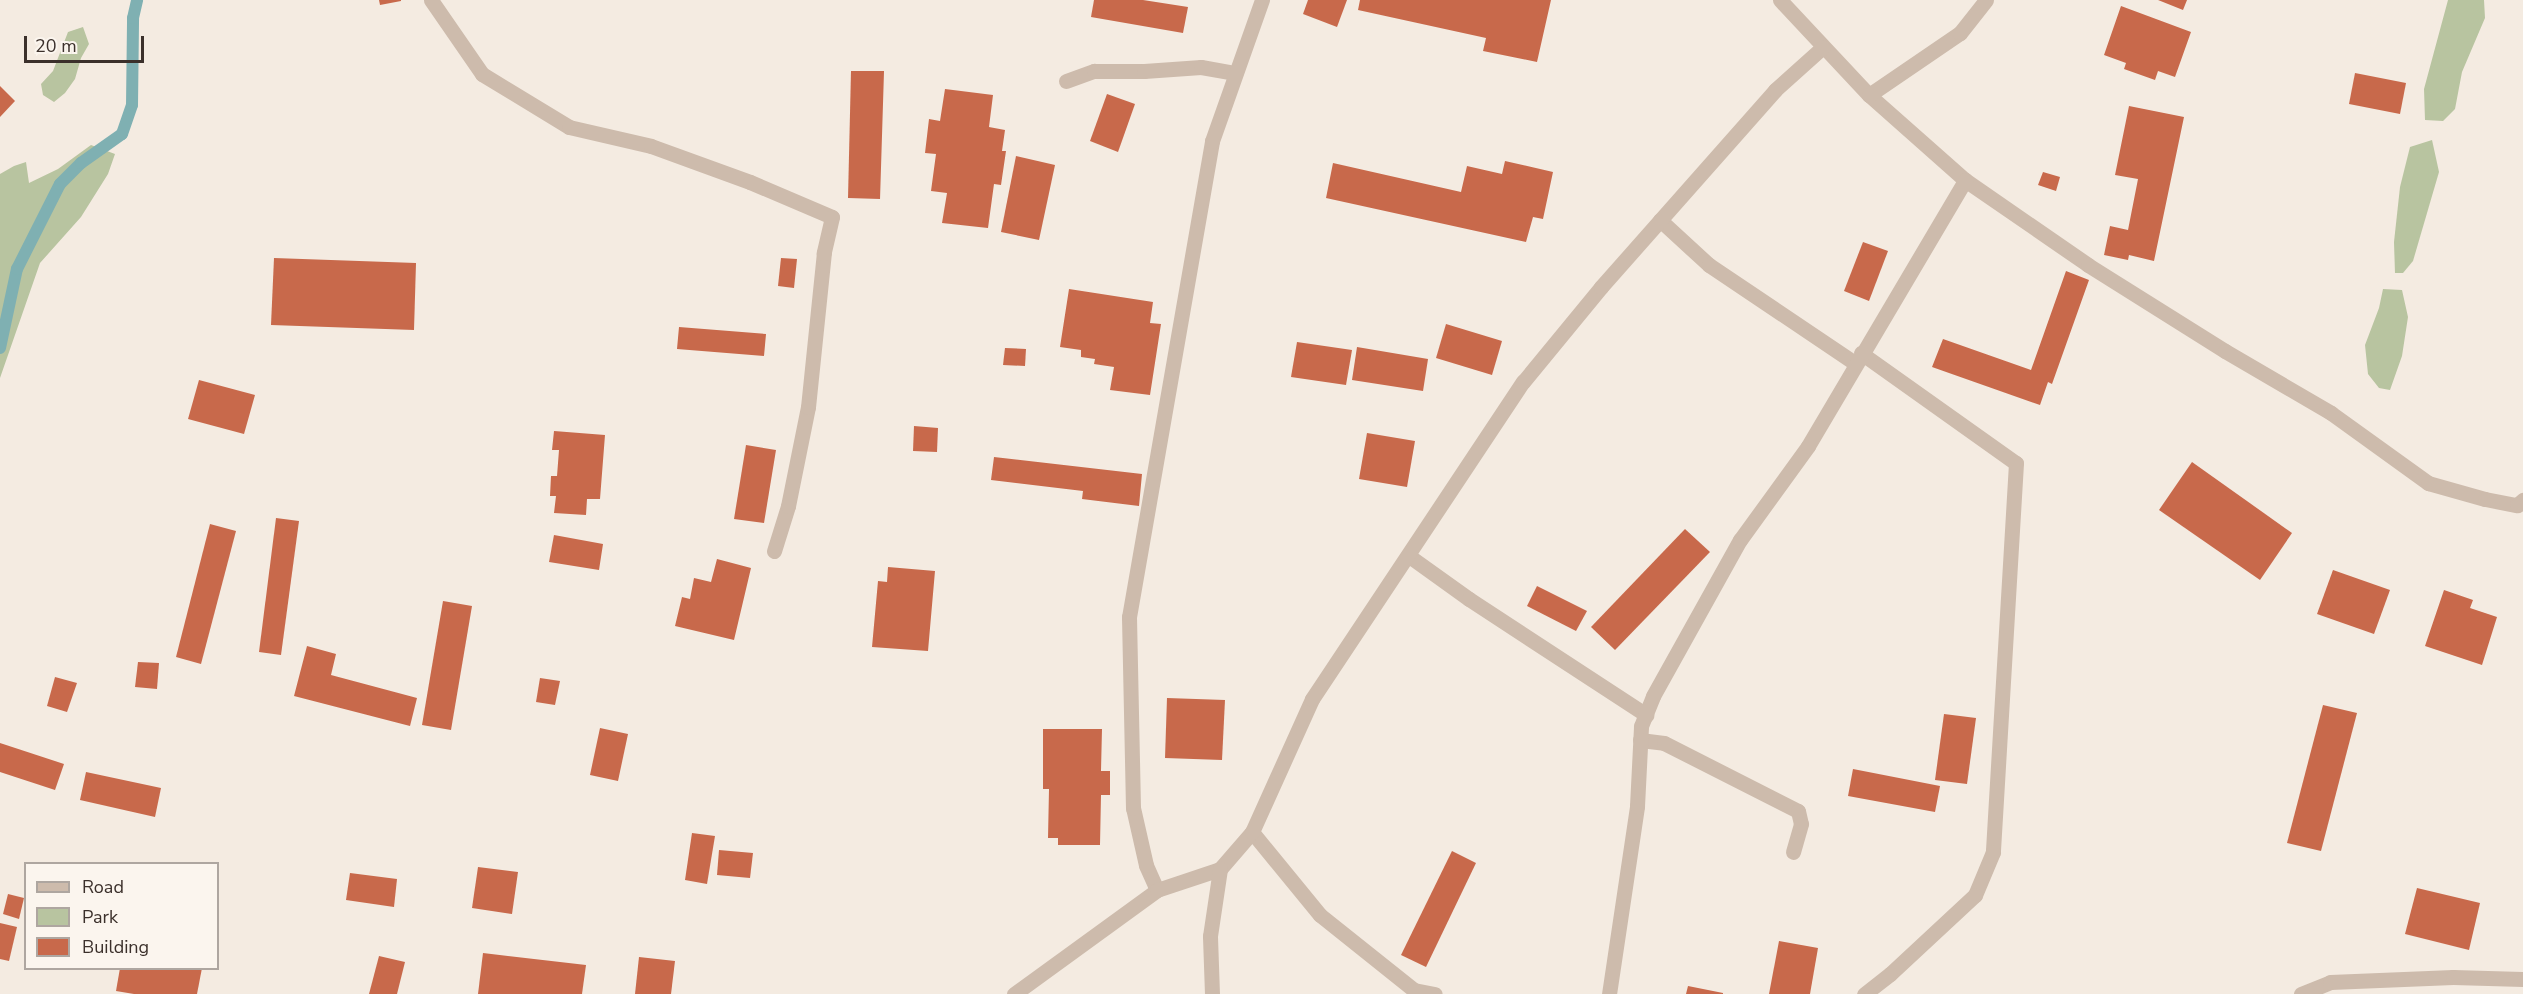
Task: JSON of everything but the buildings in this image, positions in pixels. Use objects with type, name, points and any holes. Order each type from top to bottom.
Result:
[{"type":"street","points":[[431,0],[482,74],[569,127],[651,146],[750,182],[832,217],[824,253],[808,407],[788,506],[774,551]]},
{"type":"street","points":[[1157,890],[1146,865],[1133,808],[1129,617],[1170,368],[1212,141],[1262,0]]},
{"type":"street","points":[[1780,0],[1869,95],[1965,180],[2088,265],[2225,351],[2331,413],[2428,483],[2484,500],[2517,505],[2523,500]]},
{"type":"street","points":[[1869,95],[1960,33],[1986,0]]},
{"type":"street","points":[[1014,994],[1157,890],[1220,869],[1252,832],[1312,699],[1523,382],[1660,220],[1775,90],[1823,47]]},
{"type":"street","points":[[1066,81],[1094,71],[1144,71],[1201,67],[1235,73]]},
{"type":"street","points":[[1609,994],[1637,806],[1641,726],[1653,696],[1740,540],[1808,446],[1965,180]]},
{"type":"street","points":[[1660,220],[1708,265],[1858,358],[2016,463],[1993,852],[1975,895],[1890,974],[1864,994]]},
{"type":"street","points":[[1409,555],[1469,599],[1646,715]]},
{"type":"street","points":[[1640,740],[1664,743],[1798,811],[1801,824],[1793,852]]},
{"type":"street","points":[[1252,832],[1320,915],[1414,990],[1435,994]]},
{"type":"street","points":[[1212,994],[1210,936],[1220,869]]},
{"type":"street","points":[[2301,994],[2330,982],[2453,976],[2523,979]]},
{"type":"green space","points":[[2448,0],[2484,0],[2485,18],[2462,72],[2455,109],[2443,121],[2425,120],[2424,89]]},
{"type":"green space","points":[[83,27],[89,44],[81,58],[75,79],[65,93],[54,102],[43,95],[41,84],[53,71],[68,32]]},
{"type":"green space","points":[[2432,140],[2439,172],[2413,261],[2403,273],[2395,273],[2394,242],[2400,187],[2410,147]]},
{"type":"green space","points":[[91,145],[115,154],[108,174],[81,217],[40,263],[0,378],[0,174],[26,162],[29,183],[58,169]]},
{"type":"green space","points":[[2383,289],[2402,290],[2408,317],[2402,356],[2390,390],[2379,388],[2368,374],[2365,345],[2379,308]]},
{"type":"waterway","points":[[0,348],[17,269],[60,184],[81,163],[122,134],[132,105],[133,18],[137,0]]}]
